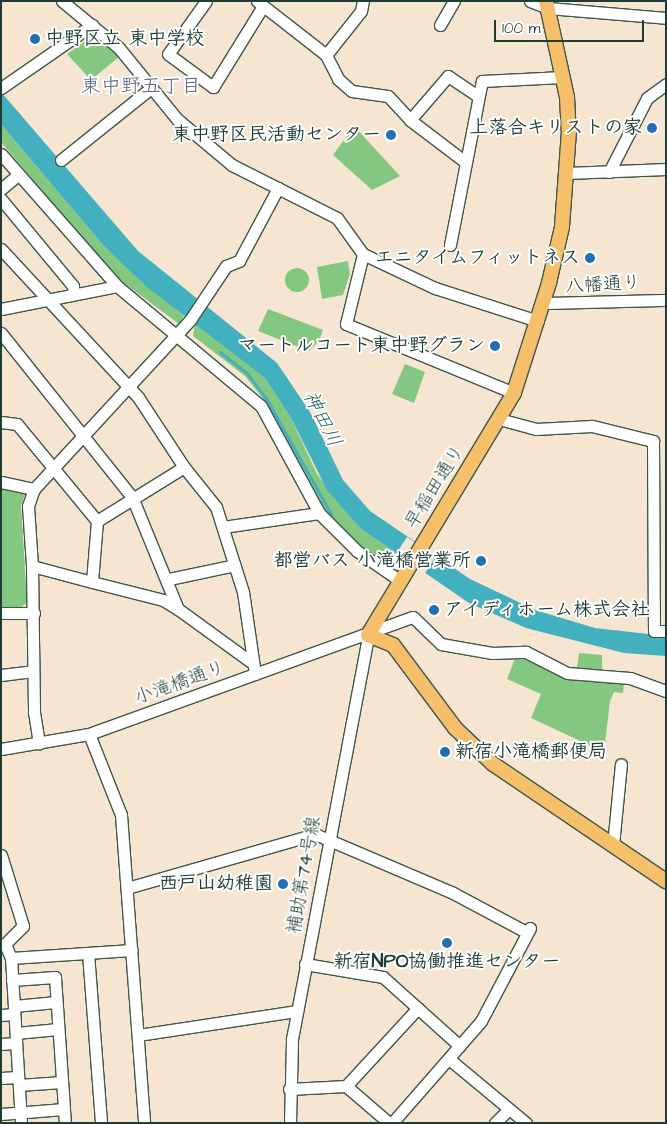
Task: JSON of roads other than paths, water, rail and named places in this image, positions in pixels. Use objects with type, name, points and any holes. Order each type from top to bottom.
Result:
[{"type":"main road","name":"早稲田通り","points":[[368,635],[409,563],[514,393],[543,304],[561,238],[569,130],[564,77],[547,5]]},
{"type":"main road","points":[[368,635],[393,645],[447,718],[480,753],[666,881]]},
{"type":"street","points":[[62,1],[119,48],[177,119],[232,165],[337,218],[363,254],[435,288],[538,321]]},
{"type":"street","points":[[206,1],[168,54],[213,87],[260,4],[326,55],[338,79],[352,91],[381,93],[410,120],[464,161]]},
{"type":"street","points":[[326,55],[361,11],[364,1]]},
{"type":"street","points":[[440,25],[454,1]]},
{"type":"street","points":[[530,1],[547,5],[666,18]]},
{"type":"street","points":[[1,88],[92,25]]},
{"type":"street","points":[[410,120],[448,76],[476,95]]},
{"type":"street","points":[[450,244],[476,95],[486,80],[564,77]]},
{"type":"street","points":[[609,172],[647,98],[666,84]]},
{"type":"street","points":[[61,160],[151,88]]},
{"type":"street","points":[[1,154],[117,286],[178,334],[261,406],[319,513],[357,551],[399,580]]},
{"type":"street","points":[[567,173],[666,169]]},
{"type":"street","points":[[1,189],[19,174]]},
{"type":"street","points":[[39,744],[33,671],[34,614],[28,506],[34,489],[55,470],[128,387],[178,334],[204,303],[226,266],[239,261],[278,188]]},
{"type":"street","points":[[1,199],[73,286],[74,294]]},
{"type":"street","points":[[363,254],[346,324],[514,393]]},
{"type":"street","points":[[4,256],[128,387],[184,467],[216,507],[236,565],[251,662],[255,674]]},
{"type":"street","points":[[1,309],[117,286]]},
{"type":"street","name":"八幡通り","points":[[543,304],[666,300]]},
{"type":"street","points":[[1,333],[132,498],[169,579],[178,609]]},
{"type":"street","points":[[499,419],[536,429],[592,426],[653,441],[654,631],[666,631]]},
{"type":"street","points":[[1,422],[17,424],[97,521],[92,582]]},
{"type":"street","points":[[97,521],[184,467]]},
{"type":"street","points":[[1,482],[34,489]]},
{"type":"street","points":[[223,527],[319,513]]},
{"type":"street","points":[[169,579],[236,565]]},
{"type":"street","points":[[32,566],[163,600],[251,662]]},
{"type":"street","points":[[1,613],[34,614]]},
{"type":"street","name":"小滝橋通り","points":[[1,749],[89,734],[368,635],[413,617],[441,644],[492,653],[526,652],[567,672],[630,678],[666,691]]},
{"type":"street","name":"補助第74号線","points":[[290,1123],[289,1089],[297,1011],[368,635]]},
{"type":"street","points":[[1,675],[33,671]]},
{"type":"street","points":[[89,734],[122,815],[144,1123]]},
{"type":"street","points":[[613,845],[621,764]]},
{"type":"street","points":[[127,888],[315,834],[329,838],[388,868],[453,893],[528,930],[481,1021],[390,1123],[346,1086],[289,1089]]},
{"type":"street","points":[[1,855],[24,926],[3,945],[11,958],[9,986],[14,1010],[20,1118]]},
{"type":"street","points":[[11,958],[132,950]]},
{"type":"street","points":[[88,953],[101,1123]]},
{"type":"street","points":[[305,964],[383,977],[460,1046]]},
{"type":"street","points":[[9,986],[55,977],[65,1123]]},
{"type":"street","points":[[1,1015],[14,1010],[56,1002]]},
{"type":"street","points":[[346,1086],[418,1008]]},
{"type":"street","points":[[138,1035],[297,1011]]},
{"type":"street","points":[[1,1044],[16,1038],[58,1029]]},
{"type":"street","points":[[449,1059],[507,1111],[526,1123]]},
{"type":"street","points":[[1,1078],[18,1081],[62,1082]]},
{"type":"street","points":[[1,1114],[20,1118],[64,1109]]},
{"type":"street","points":[[494,1123],[507,1111]]},
{"type":"water","points":[[1,92],[138,251],[277,363],[310,412],[343,480],[370,511],[470,579],[535,610],[595,628],[666,636],[666,656],[624,653],[526,628],[469,603],[361,529],[327,490],[291,418],[265,378],[147,287],[102,244],[1,124]]},
{"type":"waterway","points":[[220,352],[246,372],[267,400],[331,514]]},
{"type":"place","name":"中野区立 東中学校","points":[[35,39]]},
{"type":"place","name":"上落合キリストの家","points":[[652,128]]},
{"type":"place","name":"東中野区民活動センター","points":[[391,135]]},
{"type":"place","name":"エニタイムフィットネス","points":[[590,258]]},
{"type":"place","name":"マートルコート東中野グラン","points":[[495,346]]},
{"type":"place","name":"都営バス 小滝橋営業所","points":[[481,561]]},
{"type":"place","name":"アイディホーム株式会社","points":[[434,610]]},
{"type":"place","name":"新宿小滝橋郵便局","points":[[445,752]]},
{"type":"place","name":"西戸山幼稚園","points":[[283,884]]},
{"type":"place","name":"新宿NPO協働推進センター","points":[[447,943]]},
{"type":"district","name":"東中野五丁目","points":[[141,86]]},
{"type":"water label","name":"神田川","points":[[322,419]]}]
